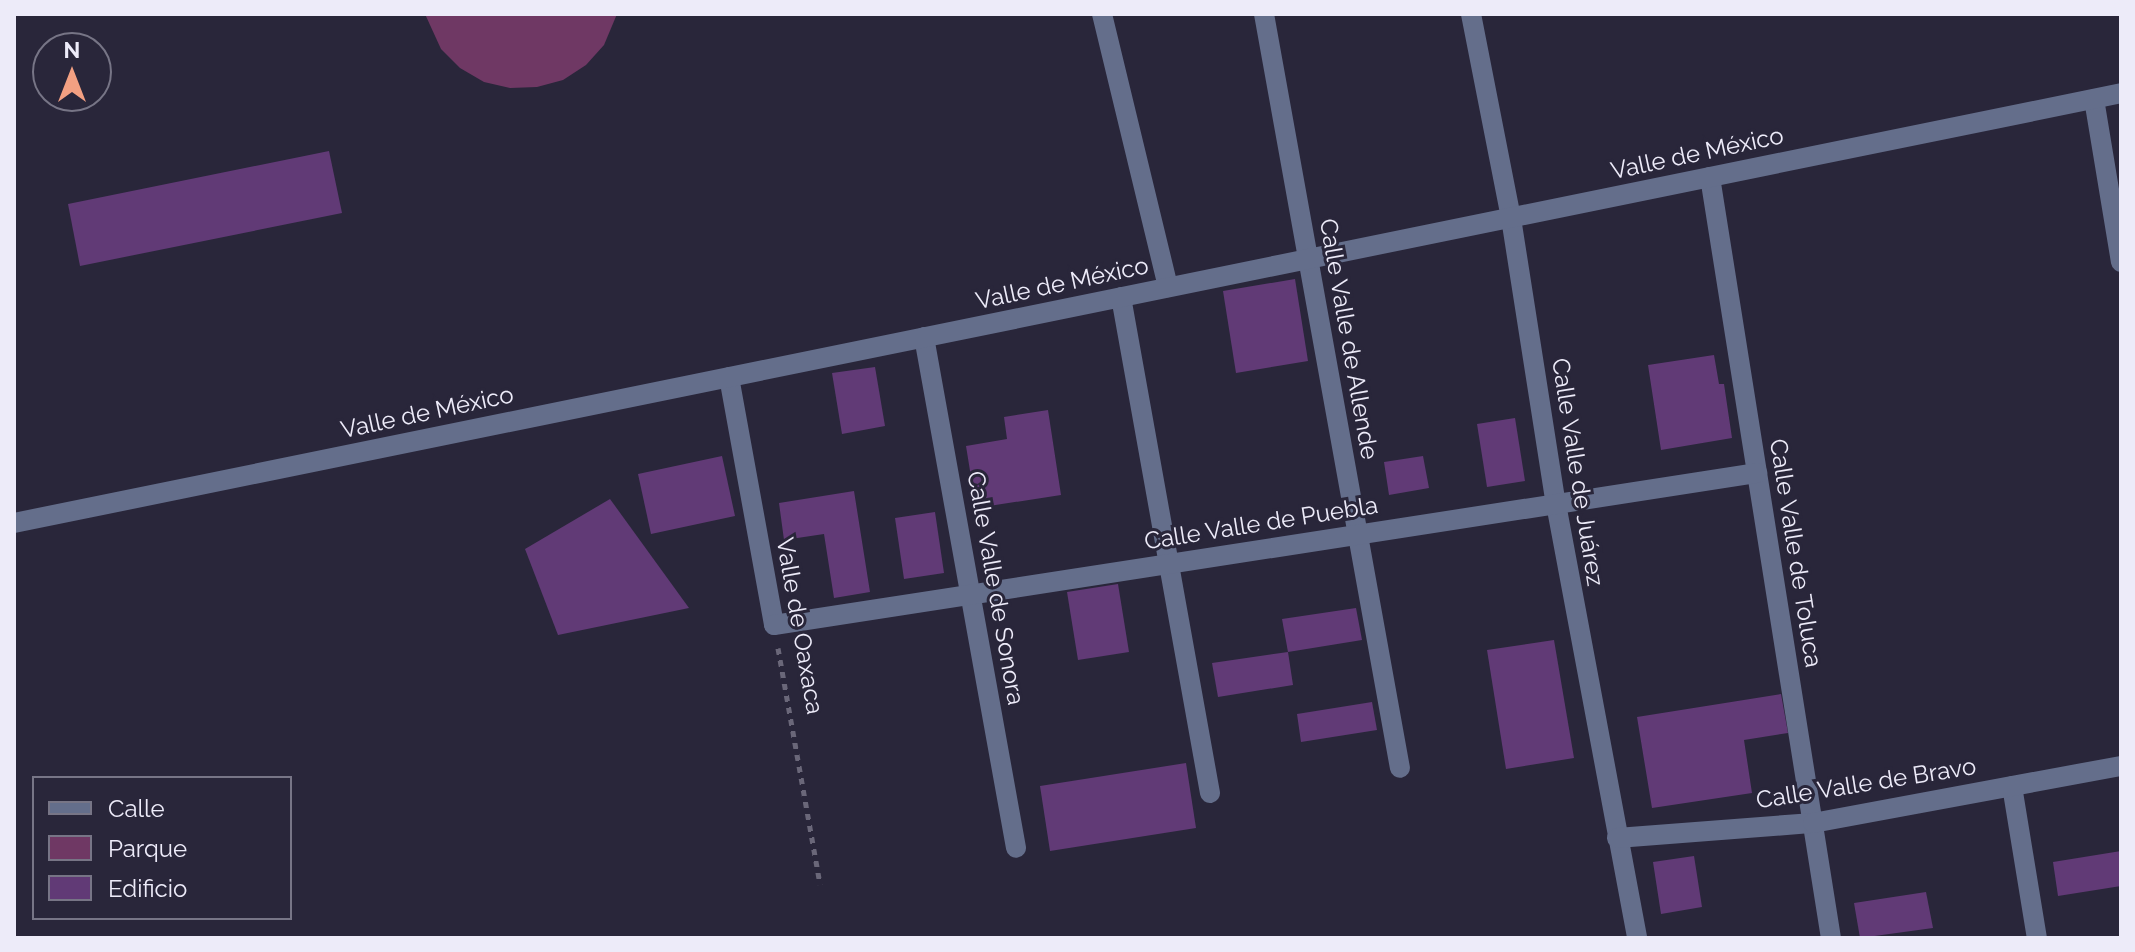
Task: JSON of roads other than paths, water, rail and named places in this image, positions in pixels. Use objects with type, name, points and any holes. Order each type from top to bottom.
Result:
[{"type":"street","points":[[1102,14],[1168,287]]},
{"type":"street","name":"Calle Valle de Allende","points":[[1264,14],[1400,768]]},
{"type":"street","name":"Calle Valle de Juárez","points":[[1471,14],[1511,218],[1556,504],[1637,938]]},
{"type":"street","name":"Valle de México","points":[[14,523],[2121,93]]},
{"type":"street","points":[[2094,99],[2121,262]]},
{"type":"street","name":"Calle Valle de Toluca","points":[[1710,177],[1831,938]]},
{"type":"street","points":[[1121,297],[1210,793]]},
{"type":"street","name":"Calle Valle de Sonora","points":[[924,337],[1016,848]]},
{"type":"street","name":"Valle de Oaxaca","points":[[729,377],[774,625]]},
{"type":"street","name":"Calle Valle de Puebla","points":[[774,625],[1757,473]]},
{"type":"street","name":"Calle Valle de Bravo","points":[[1617,838],[1813,823],[2121,766]]},
{"type":"street","points":[[2012,786],[2037,938]]}]
